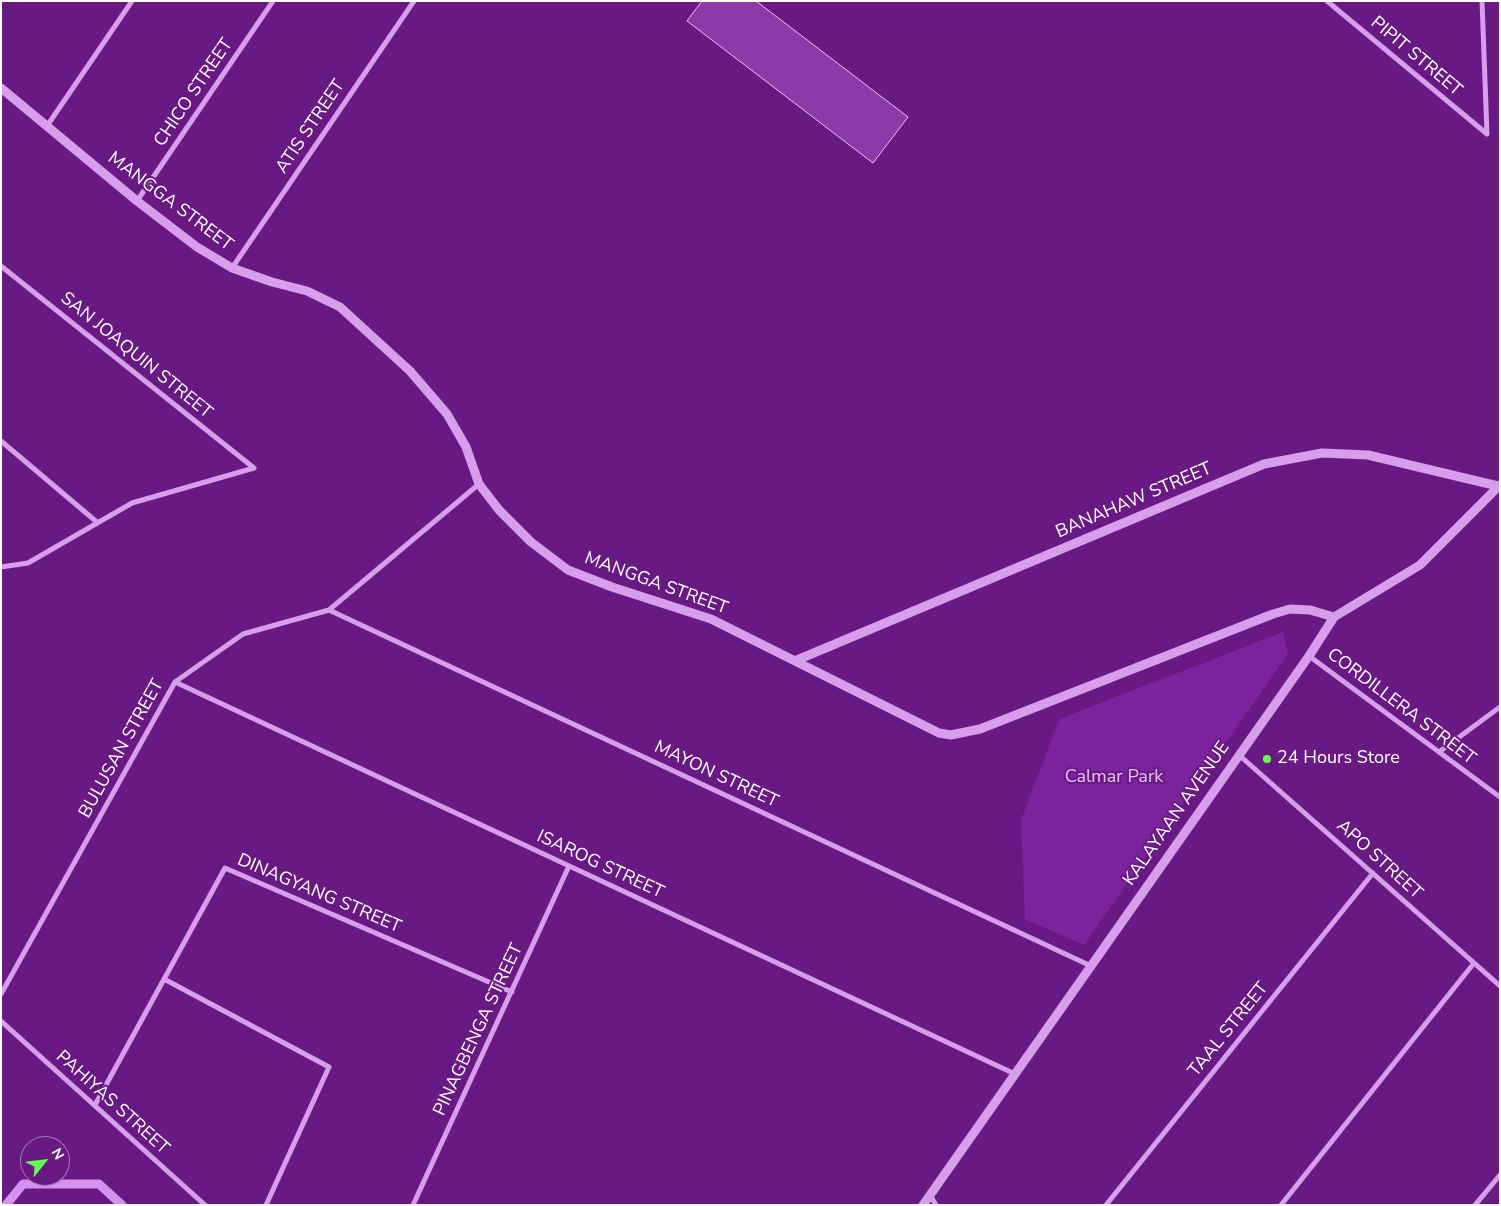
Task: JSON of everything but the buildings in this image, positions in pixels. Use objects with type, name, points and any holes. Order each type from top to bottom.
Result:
[{"type":"street","points":[[47,126],[132,1]]},
{"type":"street","name":"CHICO STREET","points":[[137,201],[273,1]]},
{"type":"street","name":"ATIS STREET","points":[[232,268],[414,1]]},
{"type":"street","name":"PIPIT STREET","points":[[1327,1],[1487,134],[1482,1]]},
{"type":"street","name":"MANGGA STREET","points":[[1,88],[137,201],[197,247],[232,268],[272,282],[308,291],[340,308],[410,371],[446,414],[466,447],[479,484],[499,510],[531,542],[568,570],[612,587],[711,619],[797,660],[939,733],[951,735],[980,729],[1273,614],[1290,609],[1310,610],[1334,616]]},
{"type":"street","name":"SAN JOAQUIN STREET","points":[[1,266],[254,468],[132,503],[98,523]]},
{"type":"street","points":[[1,441],[98,523],[28,564],[1,567]]},
{"type":"street","name":"BANAHAW STREET","points":[[797,660],[1264,464],[1322,453],[1368,455],[1499,485]]},
{"type":"street","name":"BULUSAN STREET","points":[[1,994],[174,682],[243,634],[329,610],[479,484]]},
{"type":"street","name":"KALAYAAN AVENUE","points":[[924,1205],[929,1195],[1309,656],[1334,616],[1420,565],[1499,485]]},
{"type":"street","name":"MAYON STREET","points":[[329,610],[1091,966]]},
{"type":"street","name":"CORDILLERA STREET","points":[[1309,656],[1500,798]]},
{"type":"street","name":"ISAROG STREET","points":[[174,682],[1015,1074]]},
{"type":"street","points":[[1439,752],[1500,707]]},
{"type":"street","name":"APO STREET","points":[[1239,755],[1500,986]]},
{"type":"street","name":"PINAGBENGA STREET","points":[[413,1205],[570,866]]},
{"type":"street","name":"DINAGYANG STREET","points":[[95,1105],[225,868],[512,992]]},
{"type":"street","name":"TAAL STREET","points":[[1106,1205],[1373,873]]},
{"type":"street","points":[[1281,1205],[1474,963]]},
{"type":"street","points":[[164,979],[329,1067],[266,1205]]},
{"type":"street","name":"PAHIYAS STREET","points":[[1,1021],[205,1205]]},
{"type":"street","points":[[1475,1205],[1500,1175]]},
{"type":"street","points":[[929,1195],[936,1205]]},
{"type":"green space","name":"Calmar Park","points":[[1283,632],[1288,654],[1084,945],[1025,919],[1021,820],[1059,719]]},
{"type":"waterway","points":[[6,1205],[23,1184],[99,1184],[122,1205]]},
{"type":"place","name":"24 Hours Store","points":[[1267,759]]}]
